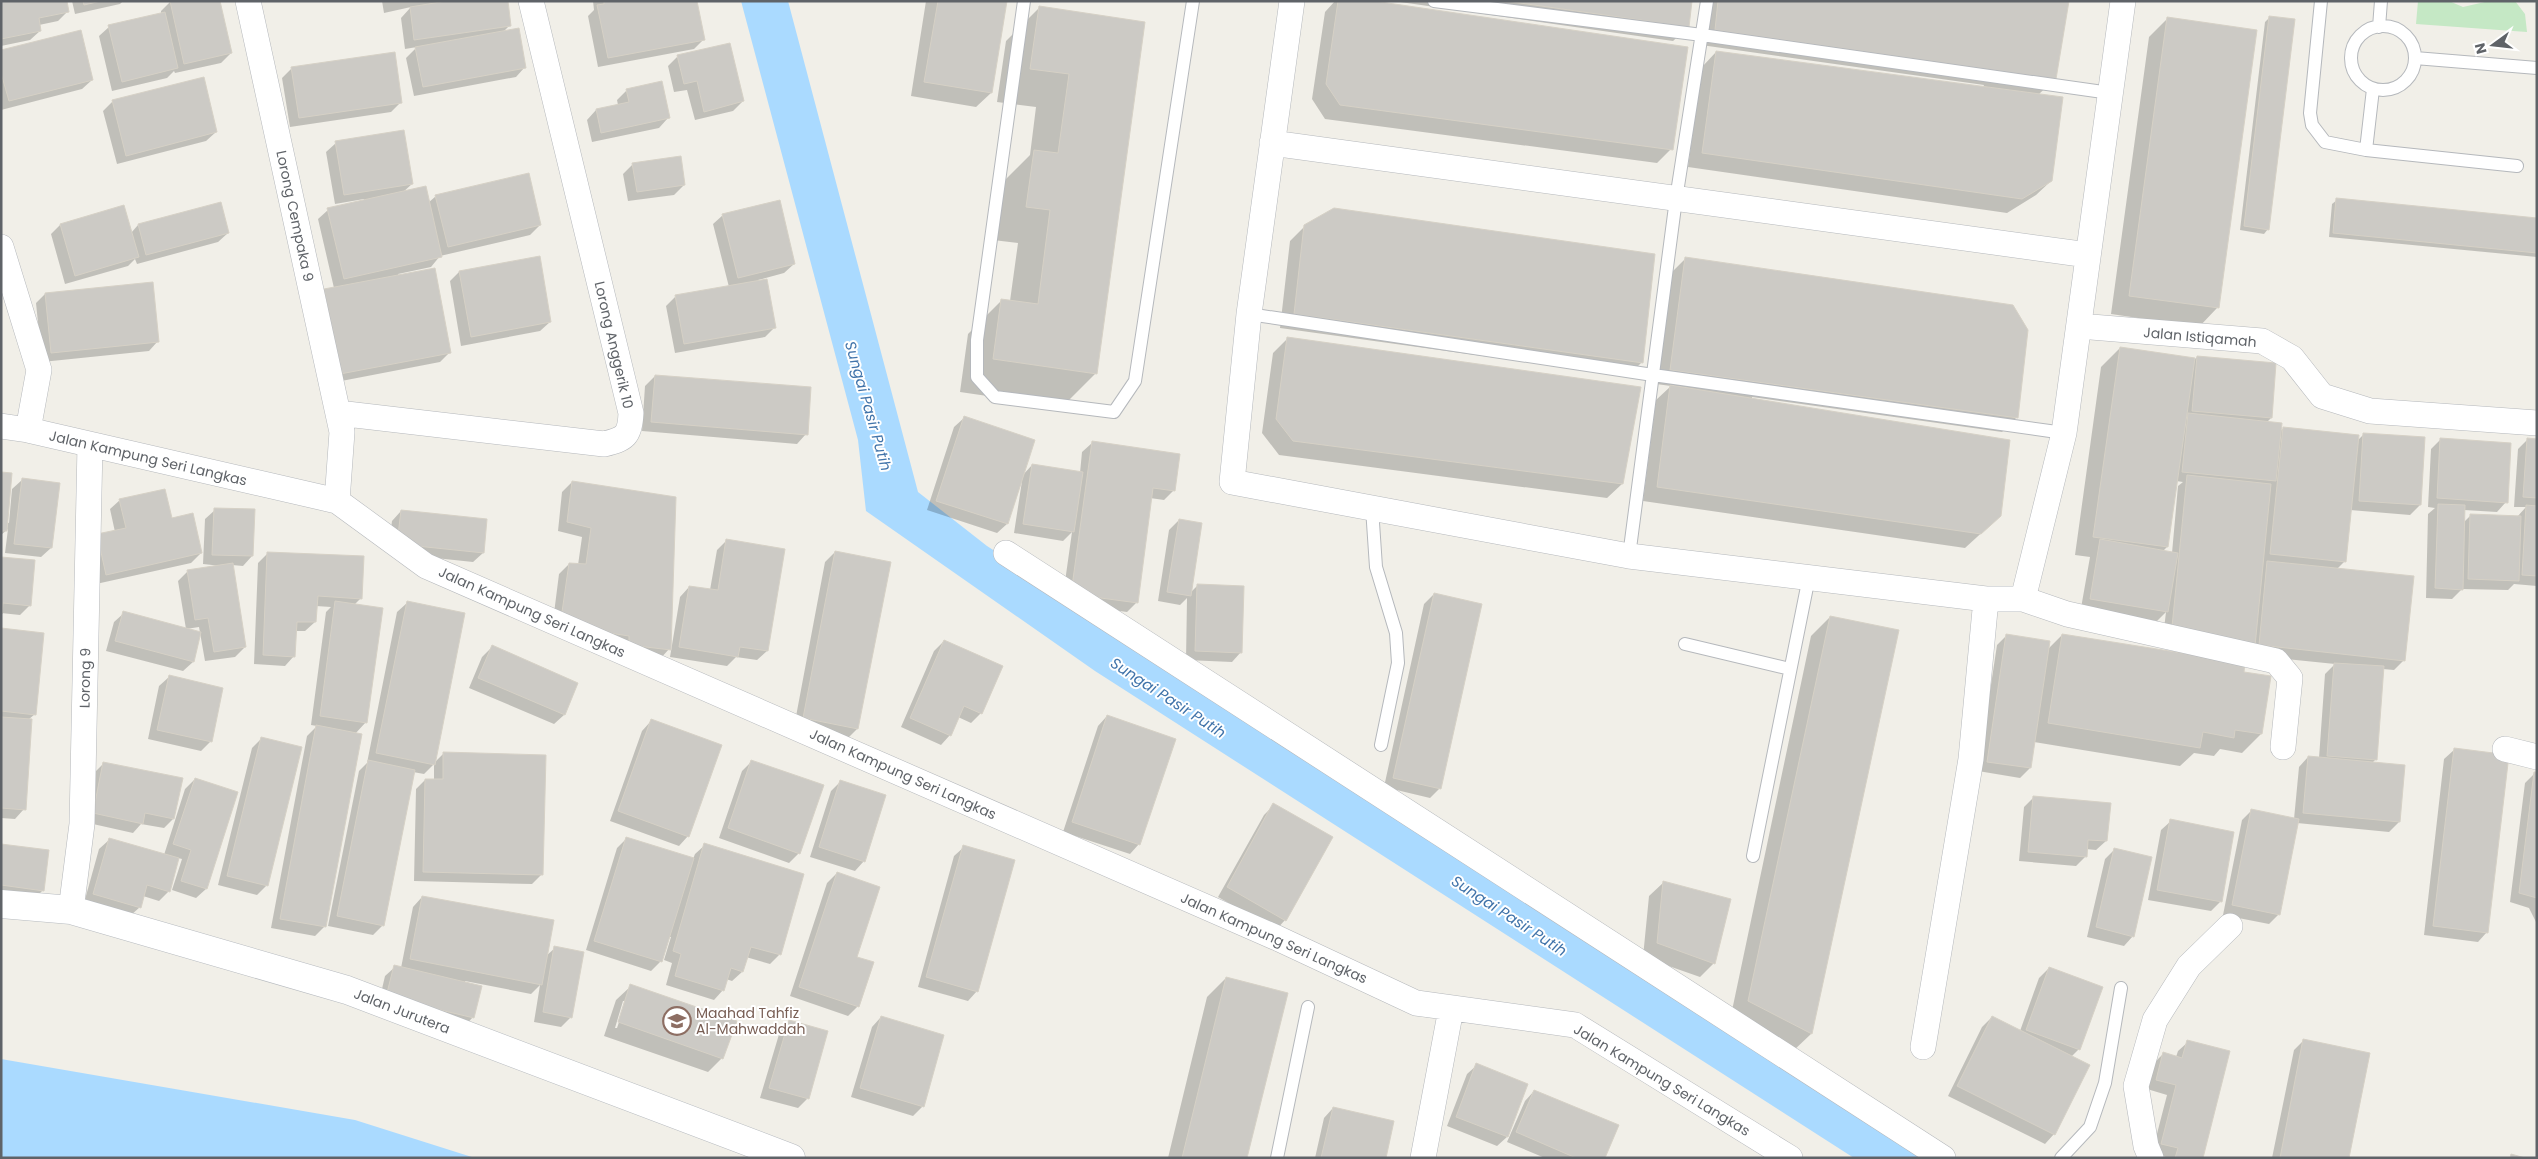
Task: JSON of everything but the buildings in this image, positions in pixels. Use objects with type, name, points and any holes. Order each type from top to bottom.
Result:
[{"type":"street","name":"Lorong Cempaka 9","points":[[248,1],[340,422],[340,469],[336,501]]},
{"type":"street","name":"Lorong Anggerik 10","points":[[340,422],[604,444],[622,440],[630,428],[631,413],[531,1]]},
{"type":"street","points":[[2023,599],[2064,432],[2123,1]]},
{"type":"street","points":[[1287,2],[1272,143],[1248,314],[1232,482],[1629,556],[1986,599],[2023,599],[2067,614],[2276,661],[2290,678],[2283,747]]},
{"type":"street","points":[[1272,143],[2088,255]]},
{"type":"street","points":[[1,247],[39,370],[30,422]]},
{"type":"street","name":"Jalan Istiqamah","points":[[2079,326],[2262,341],[2292,358],[2322,396],[2370,411],[2537,423]]},
{"type":"street","name":"Jalan Kampung Seri Langkas","points":[[1,426],[30,422],[90,445],[336,501],[426,566],[1277,938],[1416,1003],[1575,1025],[1790,1158]]},
{"type":"street","name":"Lorong 9","points":[[71,910],[82,824],[90,445]]},
{"type":"street","points":[[1006,553],[1943,1158]]},
{"type":"street","points":[[1923,1047],[1971,759],[1986,599]]},
{"type":"street","points":[[2505,749],[2537,757]]},
{"type":"street","name":"Jalan Jurutera","points":[[1,904],[71,910],[347,990],[791,1158]]},
{"type":"street","points":[[2150,1158],[2146,1146],[2136,1086],[2155,1020],[2189,966],[2230,926]]},
{"type":"street","points":[[1423,1158],[1451,1009]]},
{"type":"lane","points":[[1024,1],[978,340],[977,377],[995,397],[1114,412],[1135,381],[1193,1]]},
{"type":"lane","points":[[1434,1],[1702,35],[2110,93]]},
{"type":"lane","points":[[1629,556],[1676,199],[1707,1]]},
{"type":"lane","points":[[2322,1],[2310,113],[2312,125],[2325,142],[2366,150],[2517,166]]},
{"type":"lane","points":[[2379,27],[2381,1]]},
{"type":"lane","points":[[2379,27],[2393,28],[2402,33],[2410,41],[2415,58],[2412,72],[2403,84],[2388,90],[2373,89],[2360,80],[2354,71],[2351,61],[2352,50],[2356,41],[2364,33],[2379,27]]},
{"type":"lane","points":[[2415,58],[2537,68]]},
{"type":"lane","points":[[2366,150],[2373,89]]},
{"type":"lane","points":[[1248,314],[1653,375],[2064,432]]},
{"type":"lane","points":[[1372,508],[1376,567],[1396,634],[1398,663],[1381,745]]},
{"type":"lane","points":[[1752,856],[1808,577]]},
{"type":"lane","points":[[1685,644],[1790,669]]},
{"type":"lane","points":[[2061,1158],[2090,1127],[2105,1083],[2121,988]]},
{"type":"lane","points":[[1277,1158],[1308,1007]]},
{"type":"green space","points":[[2418,1],[2449,1],[2463,7],[2489,1],[2515,1],[2525,14],[2527,32],[2416,24]]},
{"type":"water","name":"Sungai Pasir Putih","points":[[741,1],[788,1],[918,492],[987,546],[1933,1158],[1854,1158],[1095,671],[866,511],[858,440]]},
{"type":"water","points":[[1,1059],[355,1120],[475,1158],[1,1158]]},
{"type":"place","name":"Maahad Tahfiz Al-Mahwaddah","points":[[677,1021]]}]
